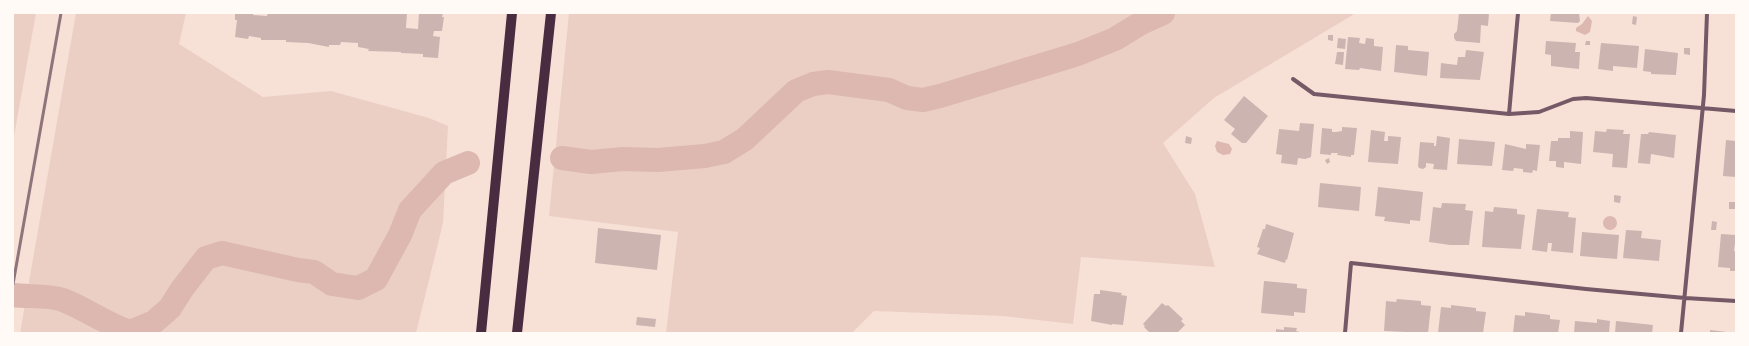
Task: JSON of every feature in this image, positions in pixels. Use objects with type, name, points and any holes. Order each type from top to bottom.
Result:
[{"type":"main road","points":[[481,333],[512,13]]},
{"type":"main road","points":[[517,333],[551,13]]},
{"type":"street","points":[[1509,114],[1518,13]]},
{"type":"street","points":[[1681,333],[1707,61],[1707,13]]},
{"type":"street","points":[[1293,79],[1314,94],[1509,114],[1539,112],[1573,100],[1586,98],[1736,111]]},
{"type":"street","points":[[1345,333],[1351,264],[1578,288],[1736,301]]},
{"type":"shaded area","points":[[13,13],[36,13],[13,142]]},
{"type":"shaded area","points":[[76,13],[186,13],[179,44],[263,97],[331,91],[429,118],[448,126],[443,223],[416,333],[20,333]]},
{"type":"shaded area","points":[[569,13],[1356,13],[1214,98],[1163,143],[1195,194],[1215,267],[1081,257],[1073,324],[1003,316],[874,311],[852,333],[666,333],[678,232],[549,216]]},
{"type":"shaded area","points":[[1588,16],[1592,21],[1590,32],[1585,35],[1576,31],[1576,28],[1582,24]]},
{"type":"shaded area","points":[[1217,141],[1229,144],[1232,149],[1230,154],[1223,155],[1217,152],[1215,146]]},
{"type":"shaded area","points":[[1607,216],[1613,216],[1617,220],[1617,226],[1613,230],[1607,230],[1603,226],[1603,220]]},
{"type":"building","points":[[235,13],[253,13],[253,15],[267,16],[268,13],[407,13],[406,28],[418,29],[419,13],[443,13],[442,17],[444,17],[442,31],[434,31],[433,36],[440,37],[438,58],[423,57],[423,54],[368,51],[369,49],[358,47],[358,43],[341,42],[340,45],[329,45],[329,47],[308,43],[286,42],[286,40],[261,40],[261,38],[249,36],[248,39],[235,37],[237,20],[235,20]]},
{"type":"building","points":[[1459,13],[1489,13],[1488,26],[1481,25],[1480,43],[1456,41],[1454,34],[1457,31]]},
{"type":"building","points":[[1551,13],[1579,13],[1580,21],[1578,23],[1550,21]]},
{"type":"building","points":[[1633,16],[1637,17],[1636,25],[1632,24]]},
{"type":"building","points":[[1328,35],[1333,35],[1333,41],[1328,40]]},
{"type":"building","points":[[1348,37],[1360,38],[1359,43],[1365,44],[1366,38],[1374,39],[1374,46],[1383,47],[1381,71],[1360,68],[1359,70],[1345,69]]},
{"type":"building","points":[[1338,38],[1346,39],[1345,49],[1337,48]]},
{"type":"building","points":[[1546,41],[1576,43],[1575,52],[1580,52],[1579,69],[1551,66],[1551,55],[1545,54]]},
{"type":"building","points":[[1586,41],[1590,41],[1590,45],[1585,45]]},
{"type":"building","points":[[1601,43],[1639,46],[1637,68],[1613,66],[1613,71],[1598,69]]},
{"type":"building","points":[[1396,45],[1408,46],[1408,50],[1429,52],[1427,76],[1394,72]]},
{"type":"building","points":[[1684,48],[1690,48],[1690,55],[1684,54]]},
{"type":"building","points":[[1645,49],[1678,53],[1676,75],[1651,74],[1651,72],[1643,71]]},
{"type":"building","points":[[1466,50],[1484,52],[1480,80],[1440,78],[1441,63],[1457,65],[1458,57],[1465,57]]},
{"type":"building","points":[[1337,52],[1344,52],[1343,65],[1335,64]]},
{"type":"building","points":[[1244,96],[1268,116],[1246,143],[1242,143],[1231,134],[1235,129],[1224,120]]},
{"type":"building","points":[[1300,123],[1314,124],[1311,157],[1305,159],[1298,158],[1297,165],[1281,163],[1282,155],[1276,154],[1279,129],[1299,131]]},
{"type":"building","points":[[1342,127],[1357,128],[1354,155],[1351,155],[1351,157],[1337,155],[1338,153],[1331,153],[1331,155],[1320,154],[1322,128],[1332,129],[1332,132],[1336,132],[1342,131]]},
{"type":"building","points":[[1607,129],[1624,130],[1623,134],[1630,134],[1627,168],[1612,167],[1613,154],[1593,152],[1595,131],[1606,132]]},
{"type":"building","points":[[1371,130],[1385,132],[1384,141],[1388,141],[1388,136],[1401,137],[1398,164],[1368,162]]},
{"type":"building","points":[[1570,131],[1583,132],[1581,164],[1564,162],[1564,168],[1556,167],[1556,161],[1549,161],[1551,141],[1558,141],[1558,138],[1570,138]]},
{"type":"building","points":[[1649,132],[1676,135],[1674,158],[1651,154],[1650,164],[1638,163],[1641,134],[1648,134]]},
{"type":"building","points":[[1186,136],[1192,138],[1191,144],[1185,143]]},
{"type":"building","points":[[1437,136],[1450,138],[1447,170],[1433,169],[1434,164],[1426,163],[1426,167],[1423,169],[1419,168],[1420,142],[1434,143],[1434,146],[1436,146]]},
{"type":"building","points":[[1459,139],[1495,142],[1492,166],[1457,164]]},
{"type":"building","points":[[1726,140],[1736,141],[1736,177],[1723,176]]},
{"type":"building","points":[[1505,144],[1526,149],[1526,144],[1540,145],[1537,171],[1533,170],[1532,173],[1523,172],[1523,169],[1514,168],[1513,171],[1502,170]]},
{"type":"building","points":[[1329,158],[1330,162],[1327,164],[1325,160]]},
{"type":"building","points":[[1320,183],[1361,187],[1359,211],[1318,207]]},
{"type":"building","points":[[1378,187],[1423,192],[1420,221],[1410,220],[1410,224],[1384,221],[1385,217],[1375,216]]},
{"type":"building","points":[[1614,195],[1621,196],[1620,203],[1614,202]]},
{"type":"building","points":[[1729,202],[1736,202],[1736,209],[1729,209]]},
{"type":"building","points":[[1442,203],[1466,204],[1465,210],[1473,211],[1469,245],[1450,245],[1429,242],[1433,207],[1441,208]]},
{"type":"building","points":[[1494,207],[1517,209],[1517,214],[1525,215],[1521,249],[1482,247],[1485,211],[1493,212]]},
{"type":"building","points":[[1537,209],[1569,212],[1568,217],[1576,218],[1573,253],[1551,251],[1552,243],[1548,243],[1547,252],[1532,250]]},
{"type":"building","points":[[1712,221],[1717,222],[1716,230],[1711,230]]},
{"type":"building","points":[[1266,224],[1294,233],[1285,263],[1257,254],[1260,248],[1257,247]]},
{"type":"building","points":[[598,228],[661,235],[657,270],[595,263]]},
{"type":"building","points":[[1626,230],[1642,231],[1641,238],[1661,240],[1659,261],[1623,258]]},
{"type":"building","points":[[1582,232],[1619,235],[1617,259],[1580,256]]},
{"type":"building","points":[[1721,234],[1736,235],[1734,251],[1736,252],[1736,271],[1730,271],[1730,268],[1718,267]]},
{"type":"building","points":[[1264,281],[1297,284],[1297,288],[1307,289],[1305,313],[1294,312],[1294,316],[1261,313]]},
{"type":"building","points":[[1100,290],[1122,293],[1121,295],[1127,296],[1123,325],[1112,325],[1091,321],[1094,294],[1100,294]]},
{"type":"building","points":[[1397,299],[1421,301],[1421,305],[1431,306],[1428,333],[1384,331],[1386,301],[1396,302]]},
{"type":"building","points":[[1162,303],[1166,306],[1168,305],[1183,319],[1181,321],[1185,325],[1177,333],[1150,333],[1144,327],[1145,326],[1143,324]]},
{"type":"building","points":[[1451,305],[1476,308],[1476,311],[1486,312],[1483,333],[1438,333],[1441,307],[1451,308]]},
{"type":"building","points":[[1525,312],[1550,315],[1550,319],[1560,320],[1558,333],[1513,333],[1515,315],[1525,316]]},
{"type":"building","points":[[637,317],[656,319],[655,327],[636,325]]},
{"type":"building","points":[[1597,319],[1610,321],[1609,333],[1574,333],[1575,321],[1597,323]]},
{"type":"building","points":[[1616,321],[1653,325],[1652,333],[1615,333]]},
{"type":"building","points":[[1284,327],[1297,328],[1296,331],[1304,333],[1276,333],[1276,329],[1284,330]]},
{"type":"building","points":[[1710,330],[1727,332],[1727,333],[1710,333]]},
{"type":"waterway","points":[[562,158],[591,162],[623,159],[658,160],[705,156],[724,152],[745,139],[796,91],[813,84],[828,82],[889,90],[907,98],[923,100],[1078,54],[1115,39],[1141,23],[1163,13]]},
{"type":"waterway","points":[[13,295],[57,298],[130,332],[154,322],[170,308],[182,289],[206,258],[222,253],[298,270],[314,272],[332,284],[358,288],[376,279],[400,235],[410,210],[444,173],[468,163]]},
{"type":"railway","points":[[13,284],[61,13]]}]
